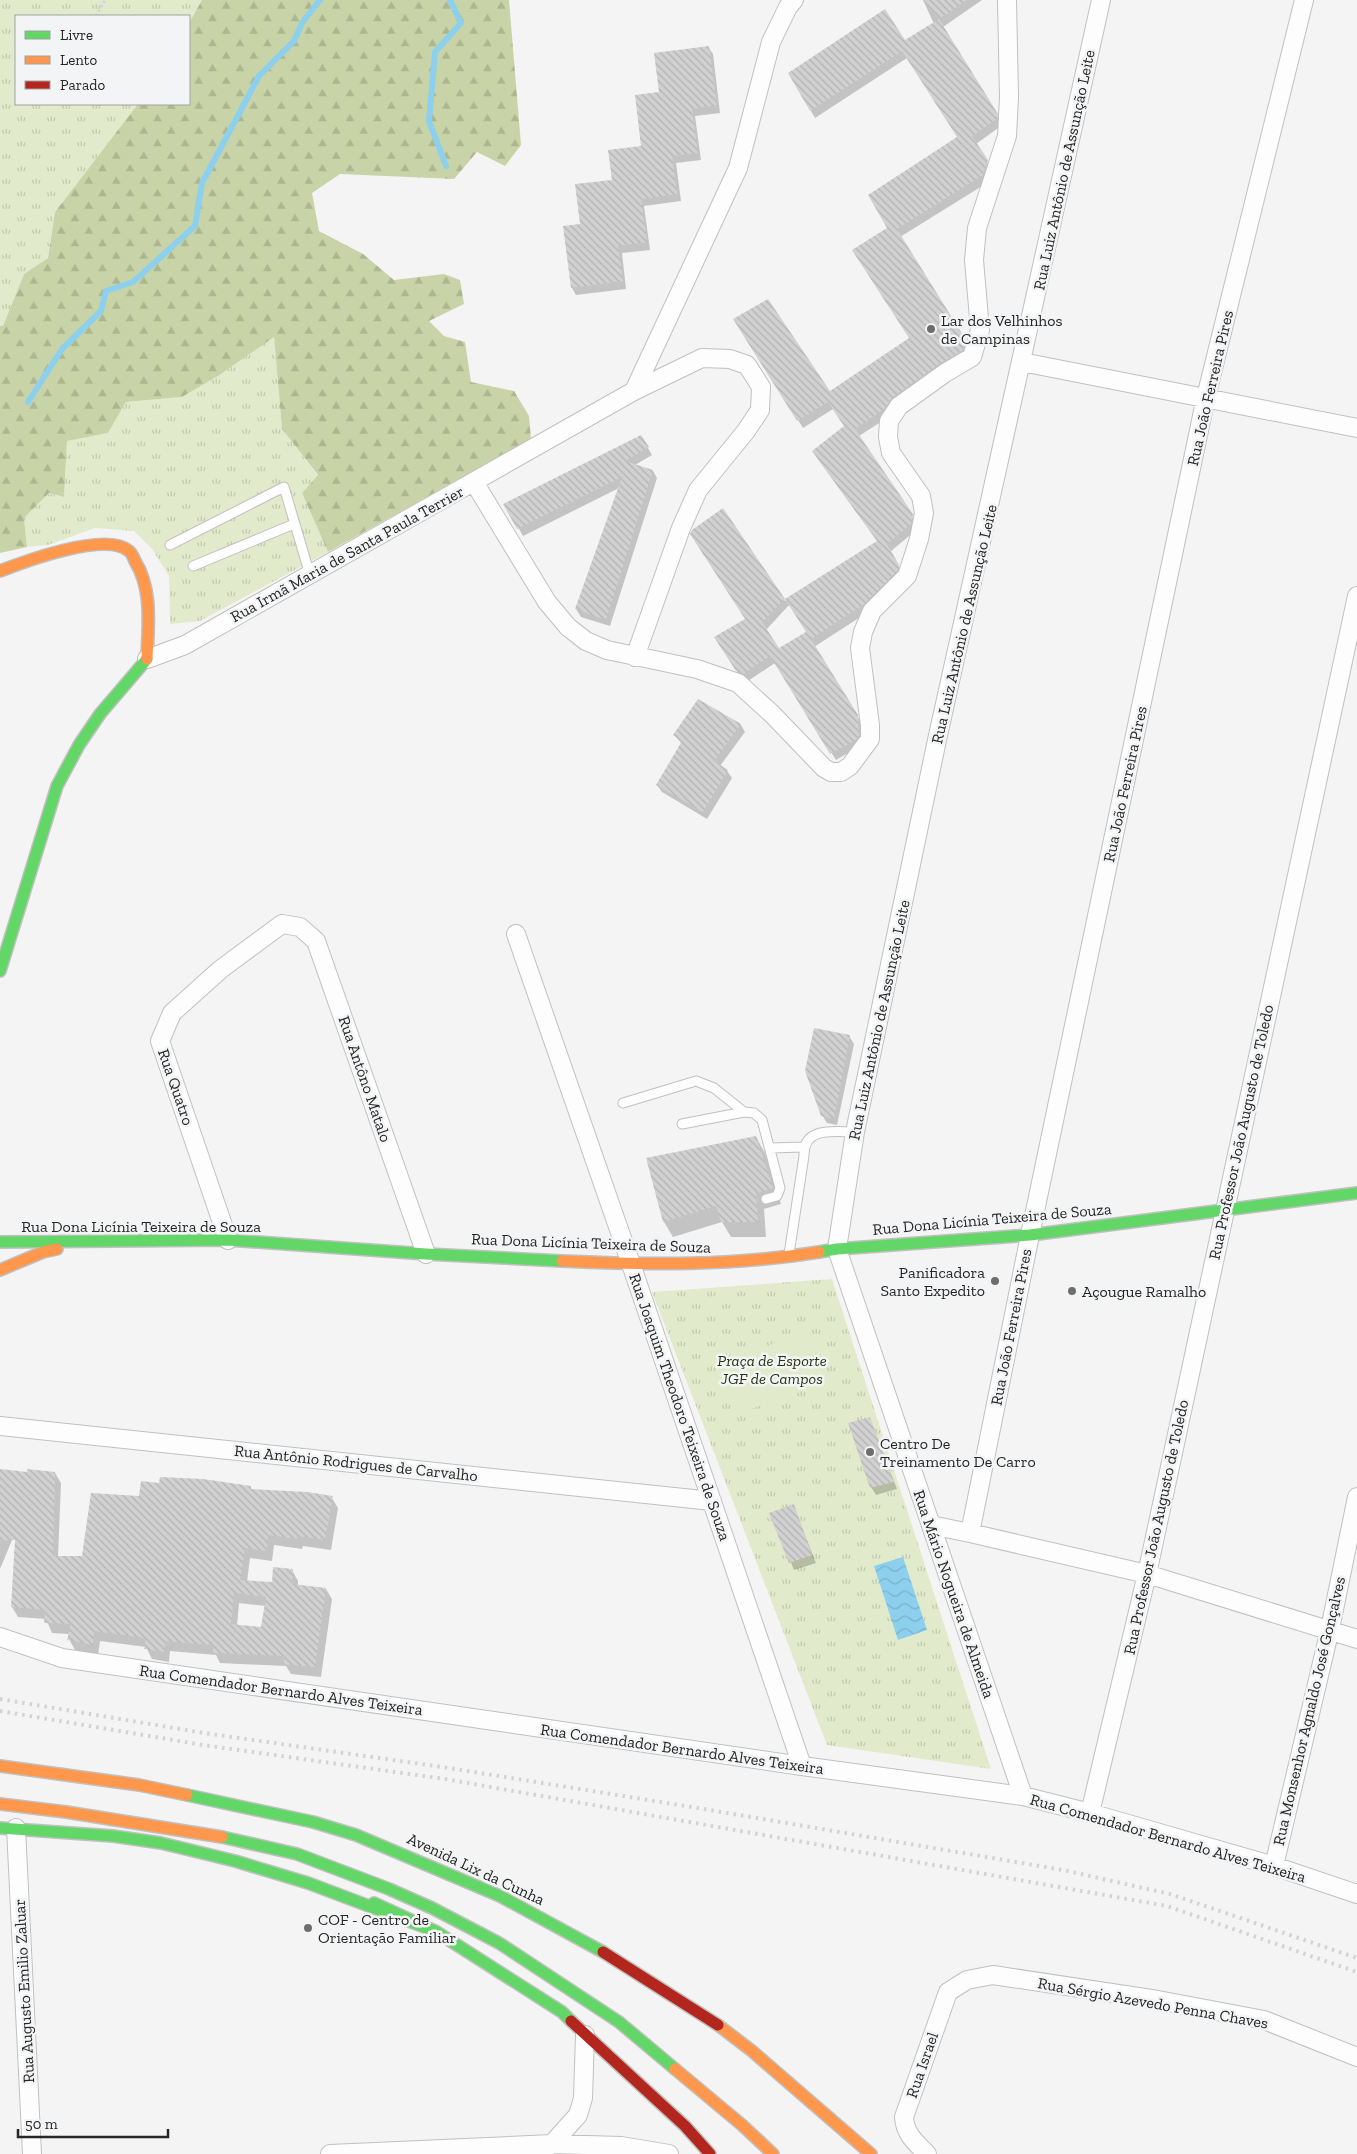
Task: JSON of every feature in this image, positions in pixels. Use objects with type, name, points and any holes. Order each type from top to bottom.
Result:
[{"type":"main road","points":[[0,571],[27,560],[85,545],[112,545],[129,552],[143,574],[149,615],[147,659]]},
{"type":"main road","name":"Rua Irmã Maria de Santa Paula Terrier","points":[[0,971],[57,786],[79,746],[100,714],[147,659]]},
{"type":"main road","name":"Rua Dona Licínia Teixeira de Souza","points":[[0,1242],[228,1240],[426,1254],[631,1264],[711,1264],[789,1257],[837,1249],[1030,1235],[1357,1193]]},
{"type":"main road","points":[[29,1230],[90,1241]]},
{"type":"main road","points":[[0,1270],[43,1252],[90,1241]]},
{"type":"main road","name":"Avenida Lix da Cunha","points":[[0,1766],[139,1785],[313,1822],[356,1835],[453,1875],[500,1896],[591,1944],[714,2022],[760,2057],[871,2154]]},
{"type":"main road","points":[[0,1804],[204,1833],[297,1854],[389,1889],[432,1908],[499,1943],[619,2022],[742,2125],[773,2154]]},
{"type":"main road","points":[[8,1828],[113,1836],[162,1843],[308,1882],[435,1931]]},
{"type":"main road","points":[[113,1836],[204,1833]]},
{"type":"main road","points":[[246,1842],[435,1931],[562,2012],[685,2126],[710,2154]]},
{"type":"street","points":[[634,391],[738,168],[771,42],[788,7],[794,0]]},
{"type":"street","points":[[474,482],[547,602],[568,627],[586,641],[607,650],[697,669],[738,683],[772,714],[824,768],[831,772],[841,772],[850,766],[870,739],[870,725],[860,648],[863,632],[872,611],[907,576],[920,539],[924,513],[921,496],[891,453],[888,437],[889,421],[899,406],[972,358],[977,346],[980,330],[974,260],[977,228],[1007,136],[1009,96],[1007,0]]},
{"type":"street","name":"Rua Luiz Antônio de Assunção Leite","points":[[837,1249],[856,1132],[937,740],[1101,0]]},
{"type":"street","name":"Rua João Ferreira Pires","points":[[970,1533],[1030,1235],[1206,397],[1304,0]]},
{"type":"street","name":"Rua Irmã Maria de Santa Paula Terrier","points":[[147,659],[185,645],[634,391],[702,358],[730,359],[747,366],[761,387],[760,410],[746,431],[698,490],[673,551],[636,657]]},
{"type":"street","points":[[1022,362],[1357,428]]},
{"type":"street","name":"Rua Professor João Augusto de Toledo","points":[[1090,1813],[1147,1574],[1357,596]]},
{"type":"street","name":"Rua Quatro","points":[[228,1240],[160,1041],[172,1013],[221,968],[282,924]]},
{"type":"street","name":"Rua Antôno Matalo","points":[[282,924],[300,927],[316,941],[426,1254]]},
{"type":"street","name":"Rua Joaquim Theodoro Teixeira de Souza","points":[[516,934],[802,1766]]},
{"type":"street","name":"Rua Mário Nogueira de Almeida","points":[[837,1249],[1023,1796]]},
{"type":"street","name":"Rua Antônio Rodrigues de Carvalho","points":[[0,1426],[712,1501]]},
{"type":"street","name":"Rua Monsenhor Agnaldo José Gonçalves","points":[[1274,1866],[1330,1629],[1357,1497]]},
{"type":"street","points":[[931,1525],[1147,1574],[1357,1638]]},
{"type":"street","name":"Rua Comendador Bernardo Alves Teixeira","points":[[0,1637],[62,1658],[802,1766],[1023,1796],[1090,1813],[1274,1866],[1357,1894]]},
{"type":"street","name":"Rua Augusto Emilio Zaluar","points":[[8,1828],[32,2154]]},
{"type":"street","name":"Rua Sérgio Azevedo Penna Chaves","points":[[948,1992],[967,1980],[993,1975],[1158,2000],[1264,2020],[1357,2057]]},
{"type":"street","name":"Rua Israel","points":[[927,2154],[911,2138],[905,2127],[904,2117],[948,1992]]},
{"type":"street","points":[[537,2154],[552,2144],[578,2115],[583,2098],[585,2035]]},
{"type":"street","points":[[330,2154],[552,2144],[621,2146],[669,2154]]},
{"type":"lane","points":[[170,545],[284,487],[310,575]]},
{"type":"lane","points":[[193,566],[294,524]]},
{"type":"lane","points":[[623,1103],[696,1081],[714,1088],[744,1112]]},
{"type":"lane","points":[[682,1124],[744,1112],[754,1113],[762,1120],[780,1188],[777,1196],[766,1199]]},
{"type":"lane","points":[[789,1257],[804,1147],[808,1139],[819,1133],[856,1132]]},
{"type":"lane","points":[[770,1148],[804,1147]]},
{"type":"path","points":[[97,15],[105,0]]},
{"type":"green space","points":[[0,0],[202,0],[190,21],[190,15],[15,15],[15,105],[137,105],[55,212],[48,258],[24,274],[3,326],[0,326]]},
{"type":"green space","points":[[202,0],[509,0],[521,145],[505,166],[477,152],[454,179],[340,174],[312,193],[319,231],[363,254],[394,280],[444,274],[460,280],[464,304],[429,321],[444,336],[465,342],[471,382],[514,391],[529,416],[531,439],[328,552],[302,493],[318,475],[282,429],[274,337],[218,376],[182,397],[126,402],[108,433],[67,441],[64,497],[49,493],[24,518],[27,547],[0,553],[0,326],[3,326],[24,274],[48,258],[55,212],[137,105],[190,105],[190,21]]},
{"type":"green space","points":[[274,336],[282,429],[318,476],[302,493],[328,552],[200,621],[170,624],[169,576],[152,549],[134,531],[95,528],[48,545],[27,547],[24,518],[49,493],[64,497],[67,441],[108,433],[126,402],[182,397],[218,376]]},
{"type":"green space","name":"Praça de Esporte JGF de Campos","points":[[832,1279],[991,1769],[827,1745],[652,1292]]},
{"type":"green space","points":[[805,1332],[823,1384],[739,1413],[721,1363]]},
{"type":"water","points":[[903,1557],[927,1630],[898,1640],[874,1566]]},
{"type":"building","points":[[923,0],[967,0],[939,19]]},
{"type":"building","name":"Lar dos Velhinhos de Campinas","points":[[885,9],[905,40],[939,19],[998,114],[997,119],[972,136],[988,160],[983,175],[897,229],[966,340],[963,350],[939,364],[893,397],[883,410],[855,429],[913,514],[911,524],[887,544],[899,565],[898,570],[863,605],[811,639],[858,715],[859,735],[857,739],[830,754],[770,656],[743,674],[736,671],[714,637],[745,619],[690,534],[692,530],[723,508],[785,599],[877,541],[812,451],[844,426],[828,402],[797,421],[733,319],[768,299],[830,391],[909,338],[852,250],[887,228],[868,195],[957,137],[902,51],[810,111],[788,73]],"holes":[[[785,599],[806,632],[779,648],[762,622]]]},
{"type":"building","points":[[709,46],[717,105],[692,109],[698,153],[672,156],[677,194],[641,199],[647,242],[618,246],[623,281],[571,288],[563,226],[580,224],[575,184],[612,180],[608,150],[641,146],[635,95],[659,92],[654,53]]},
{"type":"building","points":[[641,435],[649,447],[625,461],[653,470],[606,620],[575,609],[622,477],[517,529],[503,504]]},
{"type":"building","points":[[698,699],[741,724],[714,761],[728,770],[703,812],[656,785],[682,741],[673,735]]},
{"type":"building","points":[[814,1028],[850,1035],[834,1119],[821,1116],[805,1071]]},
{"type":"building","points":[[756,1136],[773,1188],[756,1193],[758,1222],[721,1222],[716,1206],[663,1222],[646,1158]]},
{"type":"building","name":"Centro De Treinamento De Carro","points":[[870,1417],[894,1482],[870,1488],[848,1423]]},
{"type":"building","points":[[0,1469],[27,1472],[27,1469],[55,1472],[53,1556],[82,1556],[91,1493],[139,1496],[141,1481],[159,1483],[160,1477],[203,1479],[251,1486],[251,1489],[307,1492],[333,1496],[325,1540],[297,1536],[297,1539],[268,1535],[267,1551],[245,1548],[240,1580],[272,1582],[273,1567],[293,1569],[292,1584],[326,1588],[315,1667],[283,1664],[285,1656],[213,1653],[213,1645],[165,1641],[164,1652],[144,1649],[146,1638],[94,1631],[93,1645],[67,1640],[71,1624],[44,1623],[45,1610],[11,1607],[15,1540],[0,1541]],"holes":[[[234,1593],[266,1597],[261,1627],[231,1624]]]},
{"type":"building","points":[[794,1504],[812,1555],[789,1563],[769,1513]]},
{"type":"waterway","points":[[28,402],[62,349],[101,311],[106,291],[133,282],[195,226],[202,183],[259,76],[294,41],[302,23],[320,0]]},
{"type":"waterway","points":[[446,166],[429,121],[435,52],[461,23],[450,0]]},
{"type":"railway","points":[[0,1699],[204,1733],[449,1768],[698,1808],[1063,1870],[1170,1894],[1357,1958]]},
{"type":"railway","points":[[0,1711],[203,1745],[445,1779],[1167,1906],[1357,1972]]},
{"type":"traffic: fast","points":[[0,971],[57,786],[79,745],[100,714],[147,659]]},
{"type":"traffic: fast","points":[[819,1252],[837,1249],[1030,1235],[1357,1193]]},
{"type":"traffic: fast","points":[[0,1242],[228,1240],[426,1254],[562,1261]]},
{"type":"traffic: fast","points":[[187,1795],[313,1822],[356,1835],[500,1896],[603,1952]]},
{"type":"traffic: fast","points":[[0,1828],[113,1836],[161,1843],[235,1861],[308,1883],[435,1931],[562,2012],[571,2021]]},
{"type":"traffic: fast","points":[[222,1837],[297,1854],[389,1889],[432,1908],[499,1943],[619,2022],[675,2069]]},
{"type":"traffic: fast","points":[[374,1903],[435,1931]]},
{"type":"traffic: slow","points":[[0,571],[46,555],[85,546],[103,544],[118,546],[129,551],[141,572],[145,584],[148,608],[147,659]]},
{"type":"traffic: slow","points":[[0,1270],[43,1252],[57,1249]]},
{"type":"traffic: slow","points":[[562,1261],[626,1263],[723,1262],[787,1257],[819,1252]]},
{"type":"traffic: slow","points":[[0,1766],[139,1785],[187,1795]]},
{"type":"traffic: slow","points":[[0,1804],[66,1812],[222,1837]]},
{"type":"traffic: slow","points":[[718,2025],[752,2051],[871,2154]]},
{"type":"traffic: slow","points":[[675,2069],[742,2125],[773,2154]]},
{"type":"traffic: jam","points":[[603,1952],[718,2025]]},
{"type":"traffic: jam","points":[[571,2021],[685,2126],[710,2154]]},
{"type":"place","name":"Lar dos Velhinhos de Campinas","points":[[931,329]]},
{"type":"place","name":"Panificadora Santo Expedito","points":[[995,1281]]},
{"type":"place","name":"Açougue Ramalho","points":[[1072,1291]]},
{"type":"place","name":"Centro De Treinamento De Carro","points":[[870,1452]]},
{"type":"place","name":"COF - Centro de Orientação Familiar","points":[[308,1928]]}]
